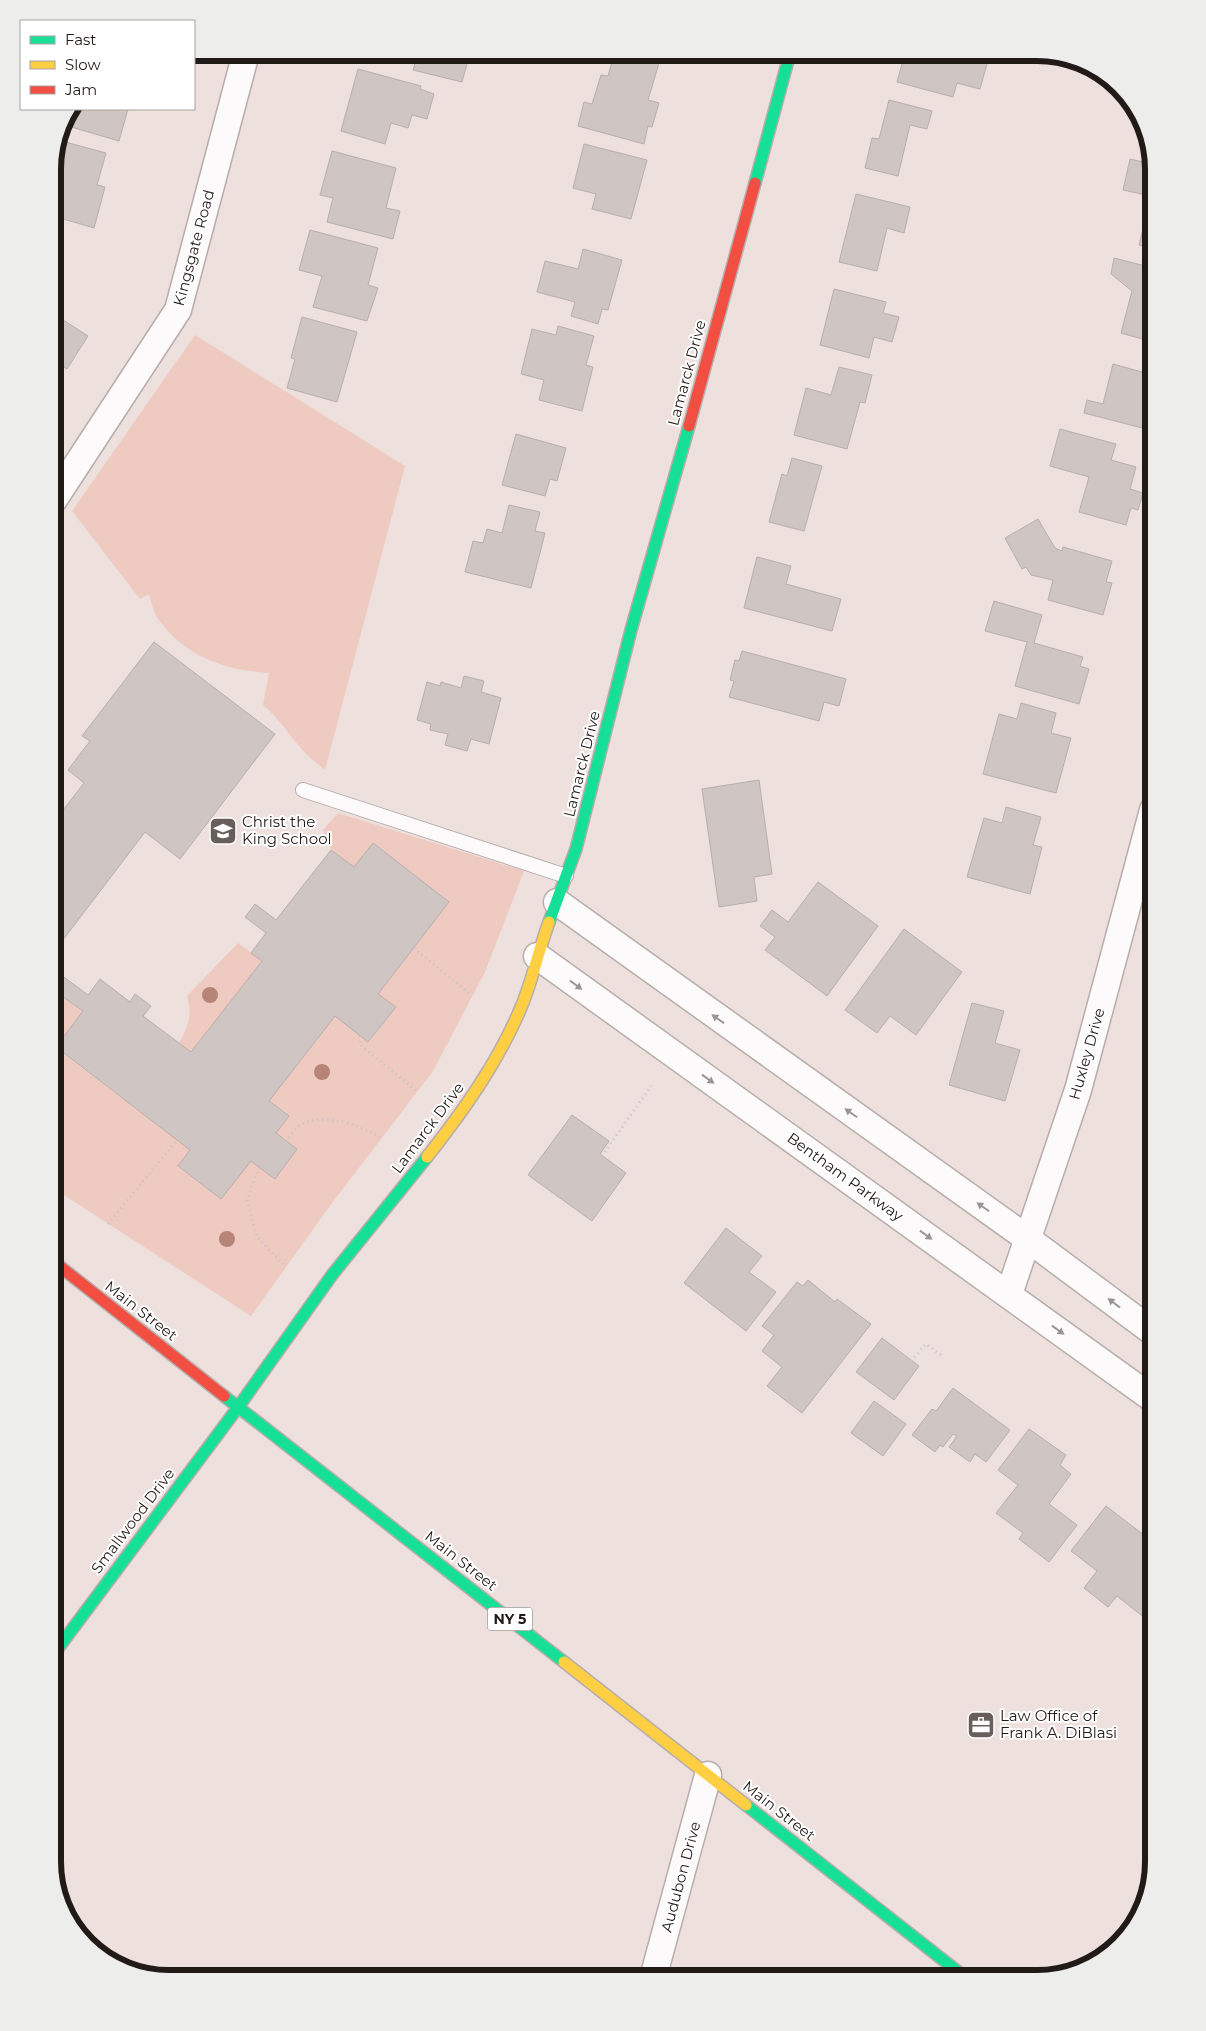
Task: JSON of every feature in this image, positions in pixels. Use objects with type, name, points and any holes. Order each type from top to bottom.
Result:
[{"type":"street","name":"Kingsgate Road","points":[[61,489],[178,310],[244,61]]},
{"type":"street","name":"Lamarck Drive","points":[[239,1406],[332,1276],[457,1118],[495,1060],[522,1005],[536,956],[576,849],[631,630],[662,527],[788,61]]},
{"type":"street","name":"Huxley Drive","points":[[1009,1294],[1078,1090],[1145,843]]},
{"type":"street","points":[[557,902],[1028,1239],[1145,1325]]},
{"type":"street","name":"Bentham Parkway","points":[[536,956],[1145,1392]]},
{"type":"street","name":"Main Street","points":[[61,1268],[956,1970]]},
{"type":"street","name":"Smallwood Drive","points":[[61,1643],[239,1406]]},
{"type":"street","name":"Audubon Drive","points":[[655,1970],[708,1775]]},
{"type":"lane","points":[[303,790],[566,876]]},
{"type":"path","points":[[414,948],[472,996]]},
{"type":"path","points":[[360,1036],[360,1045],[418,1092]]},
{"type":"path","points":[[602,1156],[651,1086]]},
{"type":"path","points":[[286,1141],[298,1127],[316,1119],[360,1126],[381,1138]]},
{"type":"path","points":[[108,1224],[177,1140]]},
{"type":"path","points":[[260,1168],[247,1201],[257,1238],[286,1267]]},
{"type":"path","points":[[911,1361],[926,1344],[944,1357]]},
{"type":"shaded area","points":[[195,335],[405,466],[325,770],[305,753],[263,705],[269,673],[221,665],[194,652],[181,643],[156,617],[149,594],[140,599],[72,511]]},
{"type":"shaded area","points":[[338,813],[524,871],[485,972],[433,1071],[329,1207],[251,1316],[61,1193],[61,1052],[190,1150],[178,1167],[221,1199],[251,1161],[275,1178],[297,1149],[276,1133],[289,1116],[269,1101],[335,1016],[369,1042],[396,1007],[378,994],[449,902],[373,843],[354,867],[331,850],[323,830]]},
{"type":"shaded area","points":[[238,943],[262,961],[191,1052],[179,1043],[189,1021],[190,1009],[187,996]]},
{"type":"shaded area","points":[[61,996],[83,1011],[61,1041]]},
{"type":"building","points":[[416,61],[468,61],[462,82],[413,70]]},
{"type":"building","points":[[612,61],[652,61],[659,63],[648,100],[659,103],[652,127],[648,126],[644,144],[578,126],[584,102],[592,104],[601,75],[608,76]]},
{"type":"building","points":[[988,61],[980,89],[957,83],[953,97],[897,82],[902,64],[896,62]]},
{"type":"building","points":[[358,69],[421,86],[420,89],[434,94],[427,119],[412,115],[408,128],[391,123],[385,144],[341,131]]},
{"type":"building","points":[[889,100],[932,111],[927,129],[910,125],[898,176],[865,168],[872,138],[879,139]]},
{"type":"building","points":[[79,110],[128,110],[119,141],[70,127]]},
{"type":"building","points":[[65,142],[106,153],[97,185],[105,187],[94,228],[61,218],[61,163]]},
{"type":"building","points":[[584,144],[647,160],[631,219],[592,209],[596,194],[573,188]]},
{"type":"building","points":[[332,151],[396,168],[386,208],[400,211],[393,239],[327,222],[333,198],[320,195]]},
{"type":"building","points":[[1130,159],[1145,162],[1145,195],[1123,190]]},
{"type":"building","points":[[856,194],[910,207],[904,233],[887,228],[877,271],[839,262]]},
{"type":"building","points":[[1145,220],[1145,247],[1139,245]]},
{"type":"building","points":[[310,230],[378,248],[368,285],[378,288],[367,321],[313,307],[322,276],[299,270]]},
{"type":"building","points":[[583,249],[622,260],[608,310],[602,309],[598,324],[571,316],[575,302],[537,292],[545,261],[578,269]]},
{"type":"building","points":[[1114,258],[1145,266],[1145,340],[1121,333],[1132,291],[1111,274]]},
{"type":"building","points":[[834,289],[886,302],[883,313],[899,317],[892,342],[874,337],[869,358],[820,345]]},
{"type":"building","points":[[302,317],[357,332],[337,402],[287,388],[295,359],[291,358]]},
{"type":"building","points":[[61,319],[88,336],[67,369],[61,365]]},
{"type":"building","points":[[558,326],[594,336],[586,365],[593,367],[582,411],[539,400],[544,380],[521,374],[532,329],[556,335]]},
{"type":"building","points":[[1113,364],[1145,373],[1145,429],[1084,413],[1087,400],[1103,404]]},
{"type":"building","points":[[839,367],[872,375],[865,403],[860,402],[847,449],[794,435],[806,388],[831,395]]},
{"type":"building","points":[[1060,429],[1116,444],[1111,460],[1136,467],[1130,489],[1143,493],[1138,510],[1131,508],[1126,525],[1079,512],[1089,477],[1050,466]]},
{"type":"building","points":[[516,434],[566,448],[557,481],[550,479],[545,496],[502,485]]},
{"type":"building","points":[[792,458],[822,466],[804,531],[769,522],[782,474],[787,476]]},
{"type":"building","points":[[509,505],[540,512],[535,531],[545,533],[531,588],[465,572],[473,541],[483,543],[487,529],[502,533]]},
{"type":"building","points":[[1038,519],[1055,548],[1062,551],[1063,547],[1112,561],[1106,582],[1112,583],[1103,615],[1048,600],[1053,580],[1031,575],[1026,567],[1022,569],[1005,538]]},
{"type":"building","points":[[757,557],[791,566],[786,584],[841,599],[832,631],[744,608]]},
{"type":"building","points":[[994,601],[1042,615],[1034,643],[1083,657],[1080,666],[1089,669],[1079,704],[1015,686],[1027,642],[985,631]]},
{"type":"building","points":[[154,642],[275,734],[180,859],[145,832],[61,942],[61,813],[84,783],[68,770],[90,741],[82,736]]},
{"type":"building","points":[[742,651],[846,679],[839,706],[824,702],[819,721],[729,697],[734,681],[730,680],[735,660],[739,661]]},
{"type":"building","points":[[464,676],[484,681],[481,692],[501,698],[489,744],[471,739],[467,751],[445,745],[448,734],[430,730],[431,724],[417,720],[427,682],[440,686],[441,682],[461,688]]},
{"type":"building","points":[[1021,703],[1056,713],[1051,733],[1071,738],[1056,793],[983,774],[999,714],[1017,719]]},
{"type":"building","points":[[759,780],[772,874],[754,877],[757,901],[719,907],[702,789]]},
{"type":"building","points":[[1006,807],[1041,817],[1033,845],[1042,847],[1030,894],[967,877],[984,818],[1002,823]]},
{"type":"building","points":[[373,843],[449,902],[378,994],[396,1007],[368,1042],[335,1016],[269,1101],[289,1116],[276,1133],[297,1149],[275,1179],[251,1161],[221,1199],[178,1166],[190,1150],[61,1051],[61,1040],[83,1011],[61,996],[61,975],[88,995],[100,979],[130,1002],[135,994],[151,1006],[143,1016],[191,1052],[262,961],[251,953],[266,933],[245,917],[255,904],[276,920],[331,850],[354,867]]},
{"type":"building","points":[[818,882],[878,926],[827,996],[765,950],[775,937],[760,926],[772,910],[788,922]]},
{"type":"building","points":[[904,929],[962,972],[916,1035],[890,1016],[877,1033],[845,1010]]},
{"type":"building","points":[[972,1003],[1004,1011],[995,1043],[1020,1050],[1005,1101],[949,1085]]},
{"type":"building","points":[[572,1115],[609,1141],[600,1154],[626,1173],[592,1221],[528,1175]]},
{"type":"building","points":[[726,1228],[762,1256],[749,1272],[776,1292],[746,1331],[684,1283]]},
{"type":"building","points":[[808,1280],[835,1302],[837,1299],[871,1324],[802,1413],[767,1386],[782,1367],[762,1351],[774,1335],[762,1326],[797,1282],[803,1286]]},
{"type":"building","points":[[882,1338],[919,1366],[894,1400],[856,1372]]},
{"type":"building","points":[[953,1388],[1010,1430],[986,1462],[975,1454],[970,1462],[949,1447],[957,1436],[953,1434],[943,1447],[940,1445],[935,1452],[912,1435],[932,1409],[936,1411]]},
{"type":"building","points":[[874,1401],[906,1424],[883,1456],[851,1433]]},
{"type":"building","points":[[1029,1429],[1066,1455],[1060,1465],[1071,1474],[1049,1504],[1077,1525],[1049,1562],[1019,1539],[1023,1533],[996,1513],[1018,1485],[998,1470]]},
{"type":"building","points":[[1106,1506],[1145,1536],[1145,1566],[1143,1569],[1145,1571],[1145,1618],[1117,1596],[1108,1607],[1084,1588],[1097,1571],[1071,1551]]},
{"type":"traffic: fast","points":[[755,183],[788,61]]},
{"type":"traffic: fast","points":[[549,922],[576,849],[631,630],[689,426]]},
{"type":"traffic: fast","points":[[61,1644],[239,1406],[332,1275],[427,1157]]},
{"type":"traffic: fast","points":[[224,1396],[564,1662]]},
{"type":"traffic: fast","points":[[746,1805],[956,1970]]},
{"type":"traffic: slow","points":[[427,1157],[467,1103],[503,1046],[526,995],[549,922]]},
{"type":"traffic: slow","points":[[564,1662],[746,1805]]},
{"type":"traffic: jam","points":[[689,426],[755,183]]},
{"type":"traffic: jam","points":[[61,1267],[224,1396]]},
{"type":"place","name":"Christ the King School","points":[[223,831]]},
{"type":"place","name":"Law Office of Frank A. DiBlasi","points":[[981,1725]]}]
